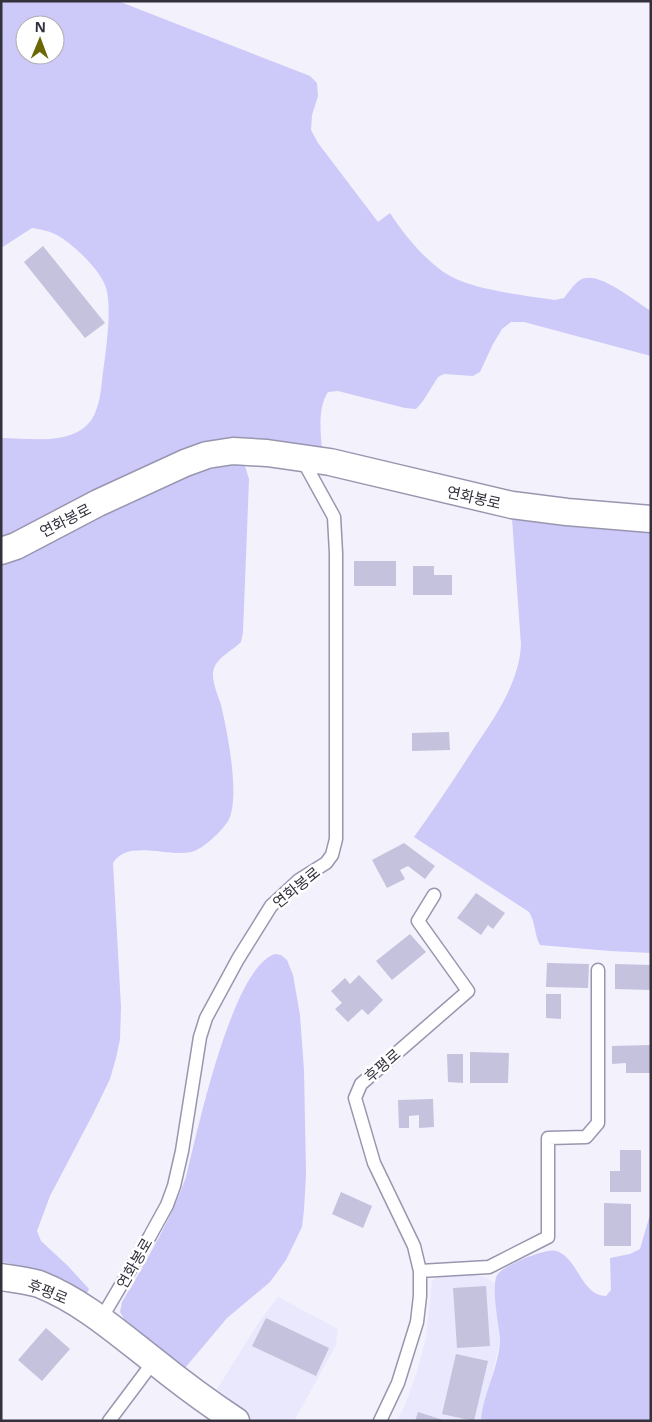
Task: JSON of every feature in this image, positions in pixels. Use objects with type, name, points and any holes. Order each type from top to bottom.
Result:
[{"type":"street","name":"연화봉로","points":[[1,551],[16,546],[185,462],[207,455],[233,451],[267,453],[330,462],[512,506],[651,519]]},
{"type":"street","name":"후평로","points":[[1,1277],[37,1284],[70,1299],[101,1319],[154,1361],[236,1421]]},
{"type":"lane","name":"연화봉로","points":[[101,1319],[158,1221],[174,1186],[182,1151],[200,1037],[206,1018],[238,959],[271,906],[299,880],[326,863],[332,855],[336,839],[336,553],[334,517],[301,458]]},
{"type":"lane","name":"후평로","points":[[380,1421],[398,1383],[417,1322],[420,1272],[414,1246],[374,1163],[355,1098],[360,1084],[468,991],[418,921],[434,895]]},
{"type":"lane","points":[[420,1272],[489,1267],[548,1237],[548,1138],[586,1137],[598,1122],[598,970]]},
{"type":"lane","points":[[109,1421],[154,1361]]},
{"type":"shaded area","points":[[1,1],[118,1],[310,76],[317,83],[318,96],[312,115],[311,130],[318,143],[378,222],[390,213],[414,245],[442,271],[466,283],[481,287],[512,294],[555,300],[564,298],[580,280],[588,278],[606,283],[651,311],[651,356],[524,322],[511,322],[502,329],[480,372],[473,376],[444,374],[438,377],[416,409],[338,391],[328,392],[321,413],[322,452],[265,443],[1,539],[1,438],[57,438],[68,436],[86,426],[91,421],[97,408],[107,340],[109,315],[107,293],[99,275],[71,244],[61,237],[32,228],[1,248]]},
{"type":"shaded area","points":[[234,463],[245,466],[249,479],[243,632],[241,642],[222,657],[216,664],[213,672],[232,764],[232,811],[228,821],[221,830],[196,851],[181,853],[138,850],[119,856],[113,863],[121,1007],[120,1039],[110,1079],[50,1196],[37,1231],[41,1241],[89,1289],[85,1297],[33,1271],[1,1262],[1,560],[185,476]]},
{"type":"shaded area","points":[[512,518],[651,530],[651,953],[540,945],[529,912],[414,837],[490,724],[505,699],[516,673],[521,645]]},
{"type":"shaded area","points":[[275,954],[281,955],[287,960],[293,975],[300,1015],[304,1070],[306,1174],[302,1227],[286,1260],[270,1282],[227,1318],[185,1368],[126,1322],[120,1312],[122,1302],[157,1241],[180,1194],[218,1054],[244,988],[259,966]]},
{"type":"shaded area","points":[[651,1211],[651,1421],[481,1421],[499,1348],[500,1338],[495,1295],[498,1274],[526,1258],[552,1250],[557,1251],[564,1255],[591,1290],[606,1296],[611,1290],[610,1258],[630,1254],[640,1249]]},
{"type":"shaded area","points":[[477,1275],[487,1278],[494,1283],[500,1341],[481,1421],[397,1421],[417,1372],[426,1338],[432,1281],[437,1277]]},
{"type":"shaded area","points":[[278,1297],[338,1329],[336,1345],[294,1421],[254,1421],[214,1394],[259,1322]]},
{"type":"building","points":[[43,246],[105,323],[85,338],[24,262]]},
{"type":"building","points":[[354,561],[396,561],[396,586],[354,586]]},
{"type":"building","points":[[413,566],[434,566],[434,575],[452,575],[452,595],[413,595]]},
{"type":"building","points":[[449,732],[450,750],[412,751],[412,733]]},
{"type":"building","points":[[404,843],[435,866],[425,879],[408,866],[400,870],[405,879],[387,888],[372,860]]},
{"type":"building","points":[[476,893],[505,913],[493,929],[488,925],[481,935],[457,918]]},
{"type":"building","points":[[410,934],[426,952],[392,980],[376,961]]},
{"type":"building","points":[[547,963],[589,964],[588,988],[546,987]]},
{"type":"building","points":[[615,964],[651,965],[651,990],[615,989]]},
{"type":"building","points":[[359,975],[383,1000],[368,1015],[362,1009],[348,1022],[335,1009],[342,1003],[331,991],[345,978],[350,984]]},
{"type":"building","points":[[546,994],[561,994],[561,1019],[546,1018]]},
{"type":"building","points":[[651,1045],[651,1073],[626,1073],[626,1063],[612,1064],[612,1046]]},
{"type":"building","points":[[470,1052],[509,1053],[508,1083],[470,1083]]},
{"type":"building","points":[[447,1054],[463,1054],[463,1083],[448,1082]]},
{"type":"building","points":[[433,1099],[434,1127],[419,1128],[419,1115],[409,1116],[409,1128],[399,1128],[398,1100]]},
{"type":"building","points":[[620,1150],[641,1150],[641,1192],[610,1192],[610,1171],[620,1171]]},
{"type":"building","points":[[341,1192],[372,1206],[363,1228],[332,1214]]},
{"type":"building","points":[[604,1203],[631,1204],[631,1246],[604,1246]]},
{"type":"building","points":[[486,1286],[490,1346],[457,1348],[453,1288]]},
{"type":"building","points":[[266,1318],[329,1348],[316,1376],[252,1346]]},
{"type":"building","points":[[46,1328],[70,1349],[42,1381],[18,1360]]},
{"type":"building","points":[[456,1354],[488,1361],[474,1421],[442,1414]]},
{"type":"building","points":[[418,1412],[443,1420],[443,1421],[415,1421]]}]
